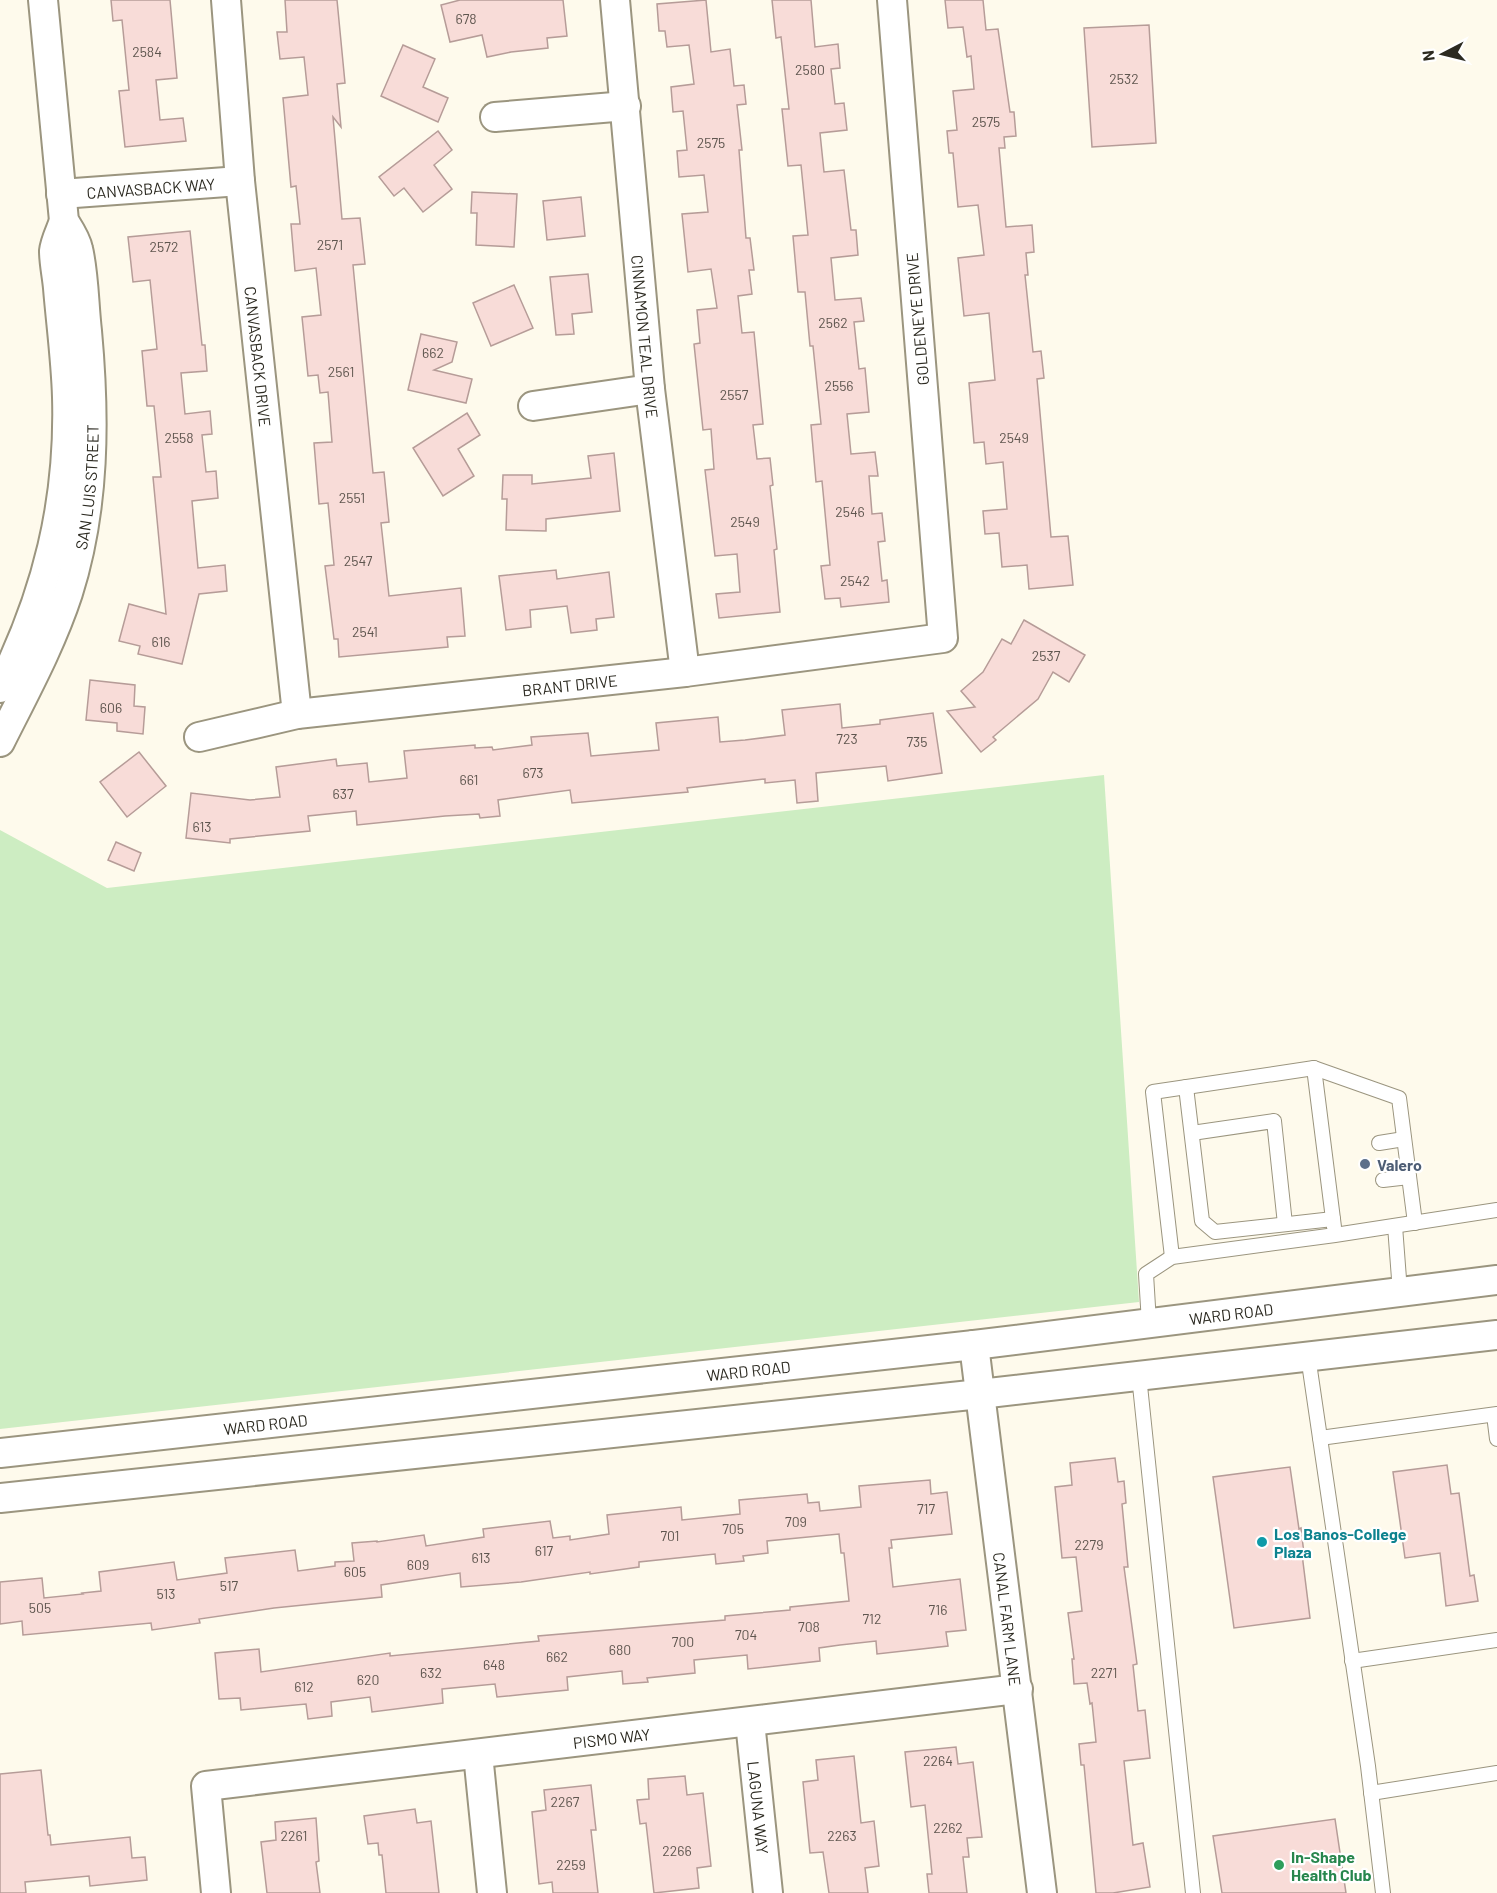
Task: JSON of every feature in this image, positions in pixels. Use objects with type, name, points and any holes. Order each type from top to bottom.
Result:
[{"type":"street","name":"SAN LUIS STREET","points":[[0,742],[8,683],[47,645],[68,593],[79,550],[92,455],[92,388],[78,248],[63,207],[43,0]]},
{"type":"street","name":"CANVASBACK DRIVE","points":[[226,0],[240,181],[297,714]]},
{"type":"street","name":"CINNAMON TEAL DRIVE","points":[[615,0],[650,389],[685,672]]},
{"type":"street","name":"GOLDENEYE DRIVE","points":[[892,0],[943,638]]},
{"type":"street","points":[[495,117],[626,106]]},
{"type":"street","name":"CANVASBACK WAY","points":[[63,207],[240,181]]},
{"type":"street","points":[[533,406],[650,389]]},
{"type":"street","name":"BRANT DRIVE","points":[[199,737],[297,714],[685,672],[943,638]]},
{"type":"street","name":"WARD ROAD","points":[[0,1453],[974,1345],[1497,1280]]},
{"type":"street","points":[[0,1498],[980,1394],[1497,1335]]},
{"type":"street","name":"CANAL FARM LANE","points":[[974,1345],[1042,1893]]},
{"type":"street","name":"PISMO WAY","points":[[216,1893],[206,1786],[1018,1689]]},
{"type":"street","name":"LAGUNA WAY","points":[[750,1722],[768,1893]]},
{"type":"street","points":[[478,1754],[492,1893]]},
{"type":"lane","points":[[1314,1068],[1332,1149],[1336,1186],[1333,1219],[1335,1235]]},
{"type":"lane","points":[[1172,1257],[1153,1092],[1314,1068],[1399,1098],[1414,1223]]},
{"type":"lane","points":[[1186,1087],[1202,1221],[1215,1232],[1333,1219]]},
{"type":"lane","points":[[1192,1133],[1274,1121],[1285,1224]]},
{"type":"lane","points":[[1379,1143],[1404,1140]]},
{"type":"lane","points":[[1383,1180],[1409,1177]]},
{"type":"lane","points":[[1149,1323],[1146,1274],[1172,1257],[1497,1210]]},
{"type":"lane","points":[[1395,1226],[1400,1292]]},
{"type":"lane","points":[[1308,1356],[1371,1793],[1383,1893]]},
{"type":"lane","points":[[1139,1376],[1193,1893]]},
{"type":"lane","points":[[1320,1438],[1495,1414],[1497,1439]]},
{"type":"lane","points":[[1352,1661],[1497,1640]]},
{"type":"lane","points":[[1371,1793],[1497,1773]]},
{"type":"green space","points":[[1104,775],[1139,1302],[0,1429],[0,830],[107,888]]},
{"type":"building","points":[[111,0],[170,0],[177,78],[156,80],[160,120],[183,118],[186,141],[125,147],[119,91],[129,90],[122,20],[113,21]]},
{"type":"building","points":[[285,0],[337,0],[345,83],[337,84],[341,127],[333,117],[342,219],[360,218],[365,264],[353,265],[373,473],[384,472],[389,522],[381,523],[389,596],[461,588],[465,636],[447,637],[448,647],[339,657],[338,639],[334,639],[325,566],[334,565],[328,503],[319,504],[314,443],[332,442],[328,392],[320,393],[318,375],[308,376],[302,317],[321,315],[316,268],[295,271],[291,224],[300,224],[296,186],[291,187],[283,98],[308,95],[304,57],[280,59],[277,32],[287,32]]},
{"type":"building","points":[[460,0],[563,0],[567,36],[547,38],[548,48],[487,57],[482,35],[450,42],[441,5]]},
{"type":"building","points":[[706,0],[711,52],[730,49],[734,86],[744,85],[746,104],[737,105],[742,150],[739,150],[746,238],[750,238],[754,270],[749,270],[752,294],[738,296],[742,333],[754,332],[763,424],[753,425],[757,459],[770,458],[773,485],[770,486],[777,549],[774,550],[780,612],[719,618],[716,594],[740,592],[737,554],[715,556],[705,470],[714,469],[711,429],[703,430],[694,344],[700,343],[697,310],[717,308],[711,269],[688,272],[682,214],[708,212],[704,175],[679,177],[677,151],[687,150],[683,111],[673,112],[671,87],[694,84],[689,45],[667,47],[665,31],[659,31],[657,4]]},
{"type":"building","points":[[772,0],[811,0],[815,47],[838,44],[840,68],[831,69],[835,104],[844,103],[847,130],[820,133],[824,172],[844,170],[851,230],[856,230],[858,255],[831,258],[835,300],[861,298],[864,321],[854,322],[859,369],[865,368],[869,412],[847,414],[851,454],[875,452],[878,476],[869,476],[872,514],[882,513],[885,541],[878,542],[882,581],[887,580],[889,602],[841,607],[840,598],[825,599],[821,566],[830,565],[822,481],[816,482],[811,425],[821,424],[805,292],[798,292],[793,236],[808,235],[801,165],[788,166],[782,109],[789,109],[781,37],[776,38]]},
{"type":"building","points":[[945,0],[983,0],[986,30],[998,29],[1010,112],[1014,112],[1016,136],[1004,137],[1005,148],[999,148],[1006,227],[1032,225],[1034,252],[1026,253],[1028,275],[1025,275],[1033,352],[1041,351],[1044,378],[1037,379],[1051,537],[1068,536],[1073,585],[1029,589],[1027,565],[1002,567],[999,533],[985,534],[983,511],[1007,509],[1003,462],[986,464],[984,442],[974,443],[969,383],[995,380],[989,313],[964,316],[958,258],[984,255],[978,205],[958,207],[953,153],[949,153],[947,131],[957,130],[953,91],[974,89],[971,56],[967,57],[963,27],[948,28]]},
{"type":"building","points":[[1149,25],[1156,143],[1092,147],[1084,28]]},
{"type":"building","points":[[403,45],[435,59],[423,87],[448,98],[438,122],[381,96]]},
{"type":"building","points":[[438,131],[452,150],[434,165],[452,189],[423,212],[404,188],[394,196],[379,177]]},
{"type":"building","points":[[472,192],[517,194],[514,247],[476,245],[477,213],[471,213]]},
{"type":"building","points":[[581,197],[585,236],[547,240],[543,201]]},
{"type":"building","points":[[190,231],[202,345],[205,345],[207,371],[181,373],[185,414],[210,411],[212,434],[202,435],[206,472],[216,471],[218,498],[192,501],[198,568],[225,565],[227,591],[199,594],[182,664],[138,654],[140,646],[119,641],[129,604],[166,614],[153,477],[161,477],[154,406],[147,406],[142,351],[157,349],[150,280],[133,282],[128,237]]},
{"type":"building","points":[[588,274],[592,312],[572,314],[574,334],[556,335],[550,277]]},
{"type":"building","points":[[514,285],[533,328],[491,346],[473,303]]},
{"type":"building","points":[[421,334],[457,342],[452,362],[434,370],[472,379],[466,403],[408,390]]},
{"type":"building","points":[[467,413],[480,435],[458,449],[474,476],[443,496],[413,448]]},
{"type":"building","points":[[614,453],[620,511],[546,519],[546,531],[506,530],[507,499],[502,499],[503,475],[532,475],[532,484],[591,478],[588,456]]},
{"type":"building","points":[[556,570],[557,579],[609,572],[614,617],[596,619],[597,630],[571,633],[567,606],[530,610],[531,627],[506,630],[499,576]]},
{"type":"building","points":[[1024,620],[1085,655],[1069,682],[1053,672],[1038,699],[993,737],[996,740],[981,752],[947,711],[975,707],[961,691],[983,672],[1002,639],[1011,644]]},
{"type":"building","points":[[90,680],[135,685],[134,706],[145,707],[143,734],[117,731],[117,723],[86,720]]},
{"type":"building","points":[[840,704],[842,728],[880,724],[880,720],[933,713],[942,773],[888,781],[886,766],[816,773],[818,801],[797,803],[795,780],[765,783],[765,779],[687,788],[688,792],[572,803],[570,790],[498,800],[500,816],[480,818],[479,814],[445,816],[357,825],[356,811],[308,816],[310,831],[230,839],[230,843],[186,838],[191,793],[250,800],[280,797],[276,767],[336,759],[337,766],[367,763],[369,782],[407,778],[404,751],[475,745],[475,748],[492,747],[493,750],[532,745],[531,737],[588,733],[591,756],[659,750],[656,723],[718,717],[720,742],[745,740],[785,735],[782,710]]},
{"type":"building","points":[[139,752],[166,786],[127,817],[100,782]]},
{"type":"building","points":[[116,842],[141,853],[134,871],[108,860]]},
{"type":"building","points":[[1115,1458],[1118,1482],[1124,1481],[1126,1503],[1122,1504],[1128,1567],[1124,1567],[1137,1664],[1133,1665],[1138,1711],[1145,1710],[1150,1758],[1124,1761],[1133,1845],[1143,1843],[1150,1887],[1113,1893],[1096,1893],[1084,1765],[1081,1765],[1079,1744],[1096,1742],[1092,1703],[1090,1704],[1087,1683],[1074,1684],[1072,1659],[1074,1659],[1068,1613],[1082,1611],[1076,1557],[1062,1558],[1055,1487],[1072,1485],[1070,1463]]},
{"type":"building","points":[[1447,1465],[1451,1494],[1459,1493],[1470,1576],[1474,1575],[1478,1601],[1446,1606],[1440,1553],[1405,1558],[1393,1472]]},
{"type":"building","name":"Los Banos-College Plaza","points":[[1290,1467],[1299,1529],[1301,1528],[1310,1618],[1234,1628],[1213,1477]]},
{"type":"building","points":[[930,1480],[931,1494],[947,1492],[952,1534],[891,1540],[892,1548],[889,1548],[893,1587],[960,1579],[966,1630],[946,1632],[948,1646],[877,1654],[876,1641],[840,1645],[819,1648],[820,1661],[748,1669],[747,1655],[694,1660],[695,1673],[647,1678],[648,1682],[623,1684],[622,1671],[567,1677],[568,1690],[497,1697],[495,1684],[442,1689],[443,1703],[372,1712],[370,1697],[331,1702],[332,1716],[308,1719],[306,1704],[241,1710],[240,1698],[219,1699],[215,1653],[259,1649],[261,1672],[390,1653],[390,1656],[539,1641],[538,1636],[725,1620],[725,1616],[790,1610],[790,1607],[849,1601],[844,1553],[841,1553],[839,1534],[767,1541],[768,1553],[743,1556],[744,1561],[716,1564],[715,1554],[639,1562],[639,1567],[590,1574],[590,1572],[521,1582],[461,1587],[460,1573],[381,1585],[382,1597],[274,1608],[199,1619],[200,1623],[152,1630],[151,1623],[23,1635],[22,1621],[0,1624],[0,1582],[42,1578],[44,1598],[83,1594],[101,1591],[99,1572],[174,1562],[177,1580],[227,1573],[225,1558],[295,1550],[298,1571],[335,1566],[335,1562],[354,1561],[352,1543],[424,1535],[426,1546],[484,1537],[483,1529],[550,1521],[553,1538],[570,1536],[570,1540],[609,1534],[607,1515],[681,1507],[682,1520],[740,1514],[739,1500],[807,1494],[808,1503],[819,1502],[820,1511],[861,1507],[859,1486]]},
{"type":"building","points":[[956,1747],[958,1764],[973,1762],[982,1837],[967,1838],[969,1857],[963,1857],[967,1893],[929,1893],[927,1874],[932,1874],[925,1805],[911,1807],[905,1752]]},
{"type":"building","points":[[854,1756],[861,1823],[874,1821],[879,1866],[865,1868],[868,1893],[829,1893],[823,1852],[810,1853],[803,1782],[818,1780],[816,1760]]},
{"type":"building","points":[[41,1770],[51,1845],[130,1837],[132,1858],[145,1857],[147,1880],[90,1886],[89,1876],[25,1882],[26,1893],[0,1893],[0,1774]]},
{"type":"building","points":[[685,1776],[687,1795],[703,1793],[711,1866],[697,1868],[699,1888],[654,1893],[646,1823],[640,1824],[637,1800],[649,1799],[648,1779]]},
{"type":"building","points":[[591,1785],[596,1830],[591,1830],[598,1893],[553,1893],[552,1882],[539,1884],[532,1812],[546,1810],[544,1790]]},
{"type":"building","points":[[415,1809],[417,1823],[431,1821],[439,1893],[386,1893],[382,1855],[379,1855],[378,1843],[368,1844],[364,1816]]},
{"type":"building","points":[[316,1818],[319,1861],[316,1862],[320,1893],[267,1893],[261,1842],[276,1840],[275,1822]]},
{"type":"building","name":"In-Shape Health Club","points":[[1335,1819],[1346,1893],[1222,1893],[1213,1836]]},
{"type":"place","name":"Valero","points":[[1365,1164]]},
{"type":"place","name":"Los Banos-College Plaza","points":[[1262,1542]]},
{"type":"place","name":"In-Shape Health Club","points":[[1279,1865]]}]
